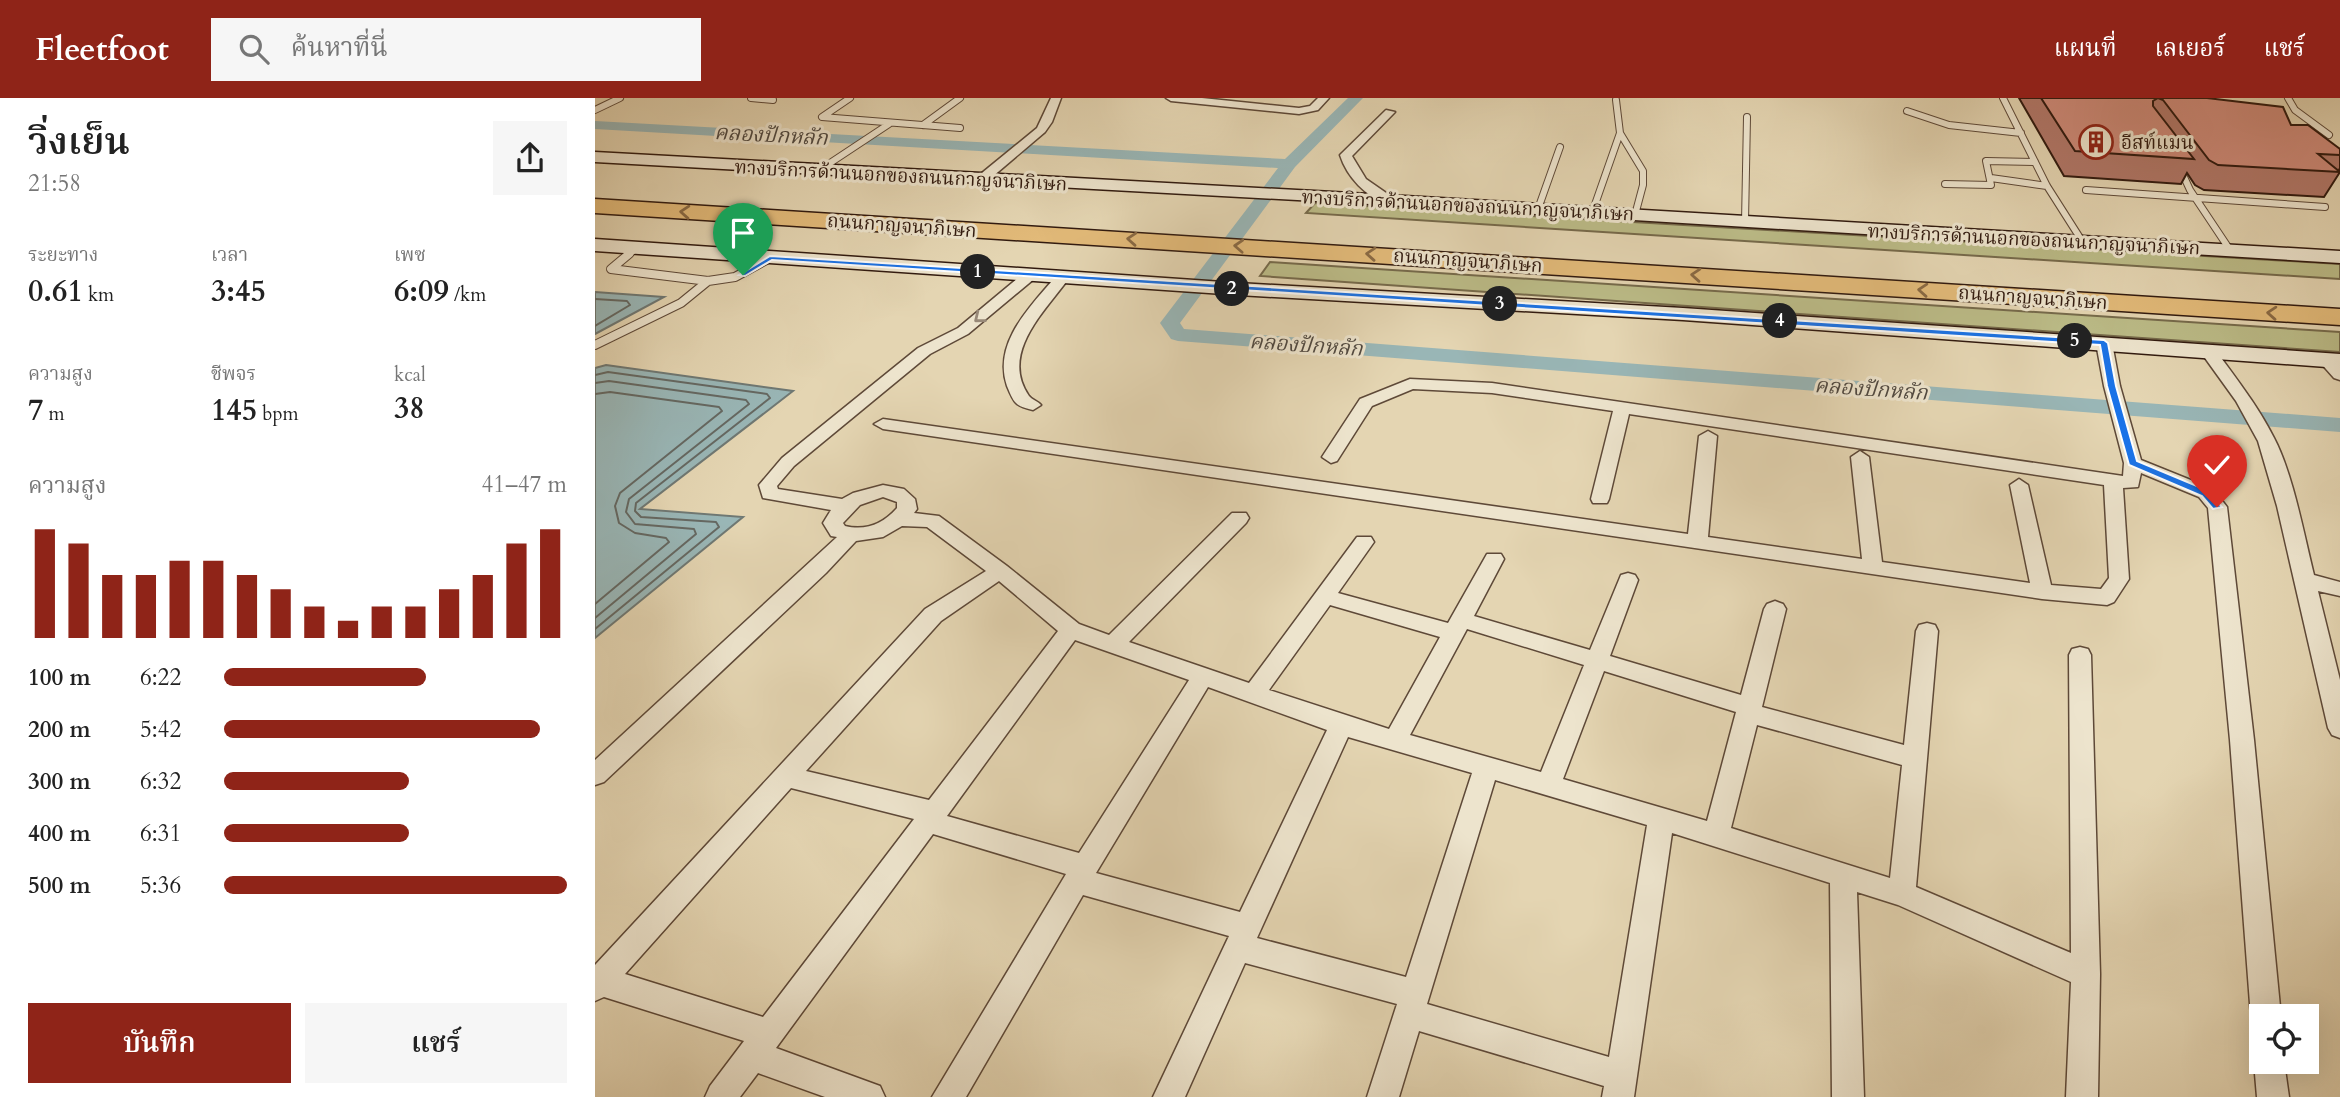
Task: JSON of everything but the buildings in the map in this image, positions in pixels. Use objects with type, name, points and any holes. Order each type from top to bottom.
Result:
[{"type":"highway","points":[[595,185],[774,196]]},
{"type":"highway","name":"ถนนกาญจนาภิเษก","points":[[595,206],[2340,317]]},
{"type":"main road","name":"ทางบริการด้านนอกของถนนกาญจนาภิเษก","points":[[595,157],[1388,200],[2340,257]]},
{"type":"main road","points":[[595,245],[1062,278],[1683,314],[2104,343],[2335,365]]},
{"type":"street","points":[[981,180],[1030,140],[1047,122],[1056,98]]},
{"type":"street","points":[[1171,98],[1308,110],[1324,98]]},
{"type":"street","points":[[1268,108],[1277,98]]},
{"type":"street","points":[[1388,200],[1368,188],[1353,170],[1346,155],[1390,112]]},
{"type":"street","points":[[845,506],[770,494],[768,485],[788,462],[924,351],[963,331],[1020,275]]},
{"type":"street","points":[[1033,405],[1023,402],[1017,392],[1011,370],[1011,354],[1015,339],[1062,278]]},
{"type":"street","points":[[1331,457],[1366,403],[1410,384],[1492,388],[2131,483],[2134,481],[2133,463],[2112,386],[2104,343]]},
{"type":"street","points":[[2208,351],[2244,400],[2267,441],[2339,719]]},
{"type":"street","points":[[1600,499],[1622,407]]},
{"type":"street","points":[[883,424],[2042,592],[2107,597],[2119,579],[2113,482]]},
{"type":"street","points":[[1697,543],[1708,436]]},
{"type":"street","points":[[1860,457],[1873,568]]},
{"type":"street","points":[[2133,463],[2206,493],[2217,507],[2242,740],[2265,1004]]},
{"type":"street","points":[[2019,485],[2042,592]]},
{"type":"street","points":[[883,491],[897,493],[906,499],[907,509],[885,529],[867,535],[850,536],[838,531],[833,523],[838,512],[845,506],[866,494],[883,491]]},
{"type":"street","points":[[1113,645],[1239,517]]},
{"type":"street","points":[[899,519],[932,521],[1000,570],[1071,630],[1341,725],[1661,818],[1902,894],[2086,974]]},
{"type":"street","points":[[595,775],[819,568],[850,536]]},
{"type":"street","points":[[1253,695],[1364,542]]},
{"type":"street","points":[[1395,741],[1494,559]]},
{"type":"street","points":[[869,1097],[760,1044],[597,983],[933,615],[1000,570]]},
{"type":"street","points":[[1548,786],[1628,580]]},
{"type":"street","points":[[2305,580],[2340,589]]},
{"type":"street","points":[[1324,596],[1597,661],[1749,710],[1915,758]]},
{"type":"street","points":[[1716,835],[1775,609]]},
{"type":"street","points":[[721,1097],[1071,630]]},
{"type":"street","points":[[1902,894],[1927,631]]},
{"type":"street","points":[[2080,656],[2086,974],[2082,1097]]},
{"type":"street","points":[[949,1097],[1081,874],[1203,677]]},
{"type":"street","points":[[1170,1097],[1341,725]]},
{"type":"street","points":[[1383,1097],[1486,769]]},
{"type":"street","points":[[784,776],[932,818],[1245,938],[1619,1087],[1661,818]]},
{"type":"street","points":[[1843,876],[1848,1097]]},
{"type":"street","points":[[2270,1074],[2273,1097]]},
{"type":"lane","points":[[595,110],[620,98]]},
{"type":"lane","points":[[751,98],[773,100]]},
{"type":"lane","points":[[850,98],[822,117],[960,128]]},
{"type":"lane","points":[[923,125],[960,98]]},
{"type":"lane","points":[[2004,98],[2047,186],[2082,241]]},
{"type":"lane","points":[[2288,98],[2295,110],[2329,135]]},
{"type":"lane","points":[[1616,100],[1620,133],[1643,171],[1643,185],[1635,215]]},
{"type":"lane","points":[[1907,111],[1949,125],[2021,133]]},
{"type":"lane","points":[[1745,222],[1747,117]]},
{"type":"lane","points":[[818,171],[889,124]]},
{"type":"lane","points":[[1592,213],[1620,133]]},
{"type":"lane","points":[[1538,209],[1560,148]]},
{"type":"lane","points":[[2172,158],[2230,250]]},
{"type":"lane","points":[[1945,184],[1986,187],[1991,185],[1991,178],[1986,161],[2035,162]]},
{"type":"lane","points":[[1991,178],[2047,186]]},
{"type":"lane","points":[[2086,190],[2325,207]]},
{"type":"lane","points":[[637,248],[611,269],[708,281],[736,277],[770,258]]},
{"type":"lane","points":[[595,345],[681,303],[708,281]]},
{"type":"green space","points":[[1315,203],[2340,264],[2340,279],[1306,213]]},
{"type":"green space","points":[[1270,262],[2340,332],[2340,352],[1260,276]]},
{"type":"water","points":[[595,292],[664,297],[595,334]]},
{"type":"water","points":[[606,365],[793,391],[640,509],[743,517],[595,638],[595,368]]},
{"type":"waterway","points":[[1289,164],[1356,98]]},
{"type":"waterway","name":"คลองปักหลัก","points":[[595,125],[1289,164]]},
{"type":"waterway","name":"คลองปักหลัก","points":[[1289,164],[1170,323],[1178,335],[2340,425]]},
{"type":"place","name":"อีสท์แมน","points":[[2096,142]]},
{"type":"route","points":[[743,275],[770,258],[1238,289],[1683,314],[2104,343],[2112,386],[2133,463],[2206,493],[2217,507]]}]
